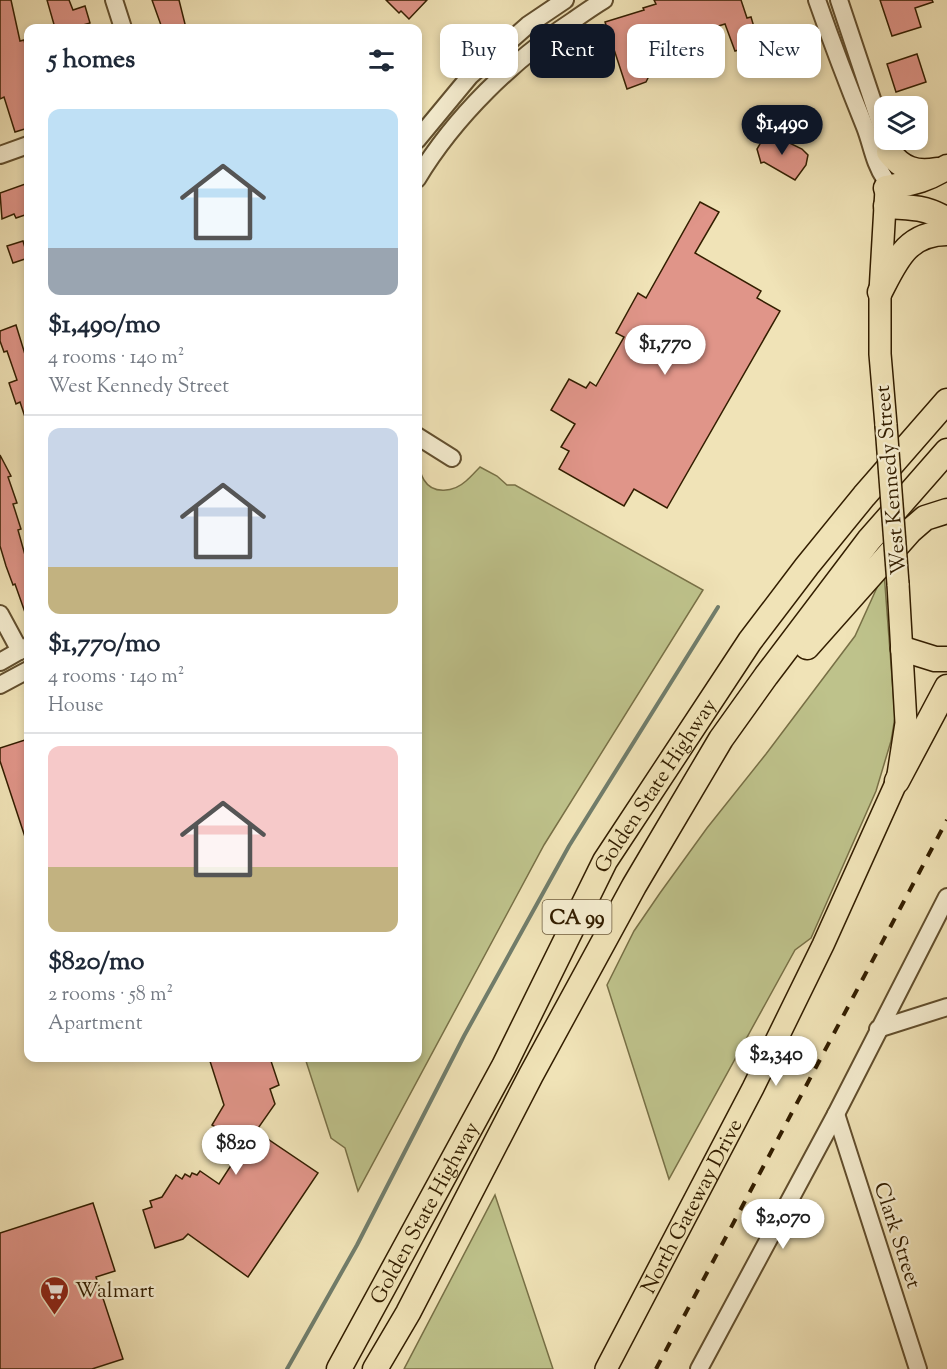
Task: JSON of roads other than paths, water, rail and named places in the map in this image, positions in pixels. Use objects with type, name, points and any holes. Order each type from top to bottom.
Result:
[{"type":"highway","points":[[890,150],[896,162],[913,171],[924,172],[946,167]]},
{"type":"highway","points":[[886,191],[923,181],[946,167]]},
{"type":"highway","points":[[886,191],[914,207],[928,210],[947,220]]},
{"type":"highway","points":[[880,292],[903,250],[924,236],[947,233]]},
{"type":"highway","points":[[864,496],[947,380]]},
{"type":"highway","name":"Golden State Highway","points":[[339,1369],[504,1066],[605,861],[750,641],[864,496],[947,401]]},
{"type":"highway","name":"Golden State Highway","points":[[375,1369],[408,1313],[531,1075],[680,806],[721,738],[765,676],[869,540],[947,451]]},
{"type":"highway","points":[[680,806],[824,626],[910,531],[925,518],[947,511]]},
{"type":"highway","points":[[903,649],[935,659],[947,659]]},
{"type":"highway","points":[[897,781],[947,687]]},
{"type":"main road","name":"West Kennedy Street","points":[[886,191],[880,292],[880,354],[903,649],[906,723],[897,781]]},
{"type":"main road","name":"North Gateway Drive","points":[[606,1369],[681,1230],[753,1088],[823,945],[897,781]]},
{"type":"street","points":[[114,0],[122,24]]},
{"type":"street","points":[[422,134],[470,76],[528,25],[565,0]]},
{"type":"street","points":[[422,170],[429,158],[486,91],[541,42],[602,0]]},
{"type":"street","name":"West Kennedy Street","points":[[817,0],[886,191]]},
{"type":"street","name":"West Kennedy Street","points":[[839,0],[874,108]]},
{"type":"street","points":[[836,56],[854,50]]},
{"type":"street","points":[[0,155],[24,146]]},
{"type":"street","name":"West Kennedy Street","points":[[886,191],[890,165],[887,150]]},
{"type":"street","points":[[422,439],[452,458]]},
{"type":"street","points":[[0,614],[24,648],[0,662]]},
{"type":"street","points":[[0,685],[24,672]]},
{"type":"street","points":[[699,1369],[836,1114],[947,897]]},
{"type":"street","points":[[878,1029],[947,1007]]},
{"type":"street","name":"Clark Street","points":[[836,1114],[918,1369]]},
{"type":"waterway","points":[[287,1369],[357,1245],[464,1036],[569,846],[718,607]]},
{"type":"railway","points":[[656,1369],[947,820]]},
{"type":"place","name":"Walmart","points":[[54,1316]]}]
